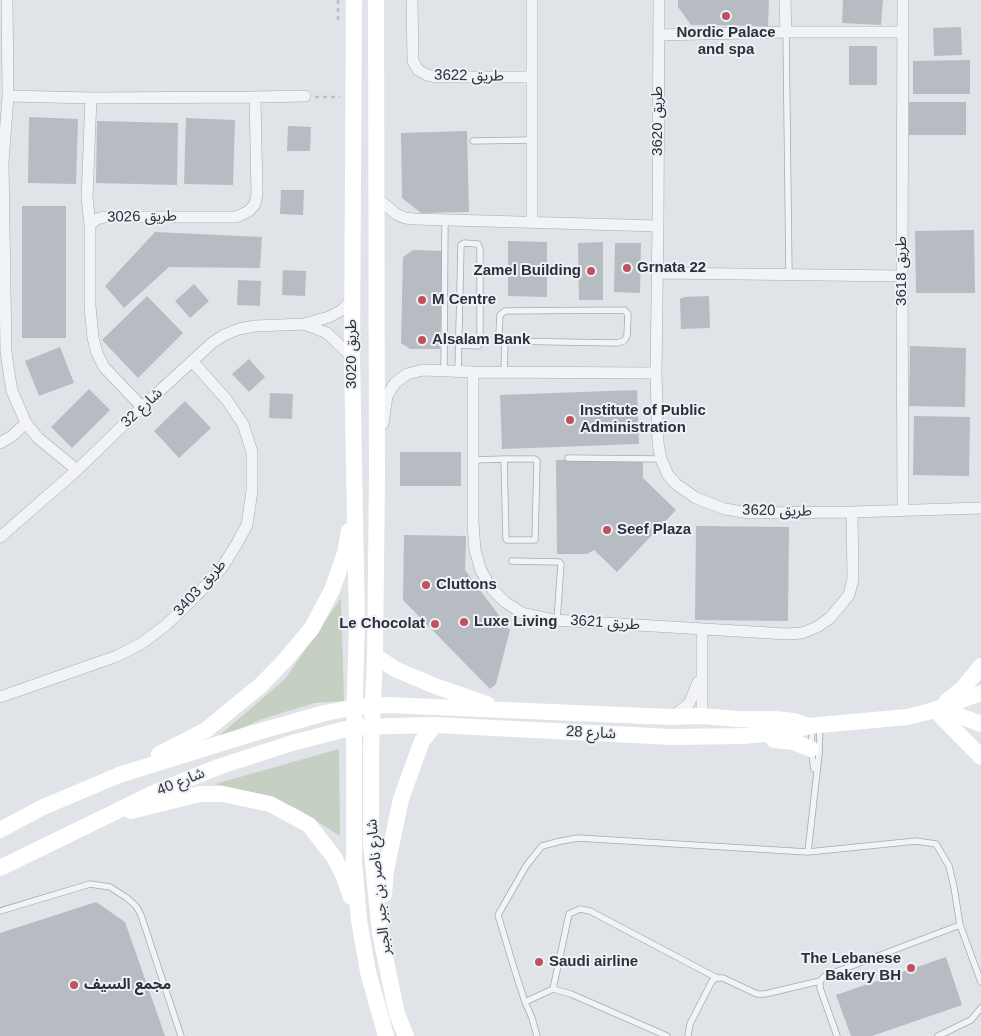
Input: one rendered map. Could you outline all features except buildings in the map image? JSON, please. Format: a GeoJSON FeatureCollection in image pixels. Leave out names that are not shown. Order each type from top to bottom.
{"type":"FeatureCollection","features":[{"type":"Feature","properties":{"kind":"street"},"geometry":{"type":"LineString","coordinates":[[7,0],[4,72],[8,96],[2,161],[3,352],[12,391],[26,423],[38,438],[77,470]]}},
{"type":"Feature","properties":{"kind":"street","name":"طريق 3020"},"geometry":{"type":"LineString","coordinates":[[354,0],[352,357],[357,624],[356,708]]}},
{"type":"Feature","properties":{"kind":"street","name":"طريق 3020"},"geometry":{"type":"LineString","coordinates":[[373,706],[377,477],[376,0]]}},
{"type":"Feature","properties":{"kind":"street","name":"طريق 3622"},"geometry":{"type":"LineString","coordinates":[[412,0],[413,61],[418,70],[427,75],[437,77],[532,77]]}},
{"type":"Feature","properties":{"kind":"street"},"geometry":{"type":"LineString","coordinates":[[532,0],[532,222]]}},
{"type":"Feature","properties":{"kind":"street","name":"طريق 3620"},"geometry":{"type":"LineString","coordinates":[[659,0],[656,373],[658,443],[661,459],[668,475],[676,484],[696,498],[725,509],[749,513],[981,508]]}},
{"type":"Feature","properties":{"kind":"street"},"geometry":{"type":"LineString","coordinates":[[785,0],[786,32]]}},
{"type":"Feature","properties":{"kind":"street","name":"طريق 3618"},"geometry":{"type":"LineString","coordinates":[[903,0],[903,509]]}},
{"type":"Feature","properties":{"kind":"street"},"geometry":{"type":"LineString","coordinates":[[658,35],[903,32]]}},
{"type":"Feature","properties":{"kind":"street"},"geometry":{"type":"LineString","coordinates":[[8,96],[91,98],[305,96]]}},
{"type":"Feature","properties":{"kind":"street","name":"طريق 3026"},"geometry":{"type":"LineString","coordinates":[[142,407],[104,367],[97,353],[93,338],[90,306],[90,224],[104,217],[236,217],[249,211],[255,204],[257,194],[254,97]]}},
{"type":"Feature","properties":{"kind":"street"},"geometry":{"type":"LineString","coordinates":[[90,224],[87,198],[91,98]]}},
{"type":"Feature","properties":{"kind":"street"},"geometry":{"type":"LineString","coordinates":[[377,198],[396,214],[405,218],[415,219],[658,226]]}},
{"type":"Feature","properties":{"kind":"street"},"geometry":{"type":"LineString","coordinates":[[658,273],[902,276]]}},
{"type":"Feature","properties":{"kind":"street"},"geometry":{"type":"LineString","coordinates":[[304,324],[336,314],[352,299]]}},
{"type":"Feature","properties":{"kind":"street"},"geometry":{"type":"LineString","coordinates":[[304,324],[327,333],[352,357]]}},
{"type":"Feature","properties":{"kind":"street","name":"شارع 32"},"geometry":{"type":"LineString","coordinates":[[0,537],[77,470],[142,407],[218,339],[238,329],[255,326],[304,324]]}},
{"type":"Feature","properties":{"kind":"street","name":"طريق 3403"},"geometry":{"type":"LineString","coordinates":[[0,697],[118,656],[142,643],[165,626],[195,597],[221,569],[236,545],[247,525],[252,491],[252,452],[244,424],[226,399],[192,361]]}},
{"type":"Feature","properties":{"kind":"street"},"geometry":{"type":"LineString","coordinates":[[377,477],[387,396],[395,383],[408,374],[423,370],[656,373]]}},
{"type":"Feature","properties":{"kind":"street","name":"طريق 3621"},"geometry":{"type":"LineString","coordinates":[[473,372],[472,524],[475,550],[481,571],[492,589],[505,602],[522,613],[538,618],[556,620],[787,634],[802,633],[817,627],[830,618],[849,595],[853,579],[852,512]]}},
{"type":"Feature","properties":{"kind":"street"},"geometry":{"type":"LineString","coordinates":[[0,444],[26,423]]}},
{"type":"Feature","properties":{"kind":"street"},"geometry":{"type":"LineString","coordinates":[[118,775],[206,730],[261,685],[286,659],[312,628],[332,590],[345,553],[355,504]]}},
{"type":"Feature","properties":{"kind":"street"},"geometry":{"type":"LineString","coordinates":[[672,737],[688,728],[702,716],[700,676],[702,629]]}},
{"type":"Feature","properties":{"kind":"street"},"geometry":{"type":"LineString","coordinates":[[375,656],[403,672],[503,709]]}},
{"type":"Feature","properties":{"kind":"street"},"geometry":{"type":"LineString","coordinates":[[938,710],[963,688],[981,666]]}},
{"type":"Feature","properties":{"kind":"street"},"geometry":{"type":"LineString","coordinates":[[670,717],[689,704],[700,676]]}},
{"type":"Feature","properties":{"kind":"street","name":"شارع 28"},"geometry":{"type":"LineString","coordinates":[[938,710],[981,693]]}},
{"type":"Feature","properties":{"kind":"street","name":"شارع 28"},"geometry":{"type":"LineString","coordinates":[[372,726],[434,725],[672,737],[742,736],[789,732],[814,726],[907,717],[938,710],[981,704]]}},
{"type":"Feature","properties":{"kind":"street","name":"شارع 40"},"geometry":{"type":"LineString","coordinates":[[0,830],[41,808],[118,775],[325,712],[373,706]]}},
{"type":"Feature","properties":{"kind":"street","name":"شارع ناصر بن جبر الجبر"},"geometry":{"type":"LineString","coordinates":[[373,706],[371,844],[380,933],[397,1014],[406,1036]]}},
{"type":"Feature","properties":{"kind":"street","name":"شارع 28"},"geometry":{"type":"LineString","coordinates":[[373,706],[503,709],[670,717],[702,716],[738,720],[785,720],[814,726]]}},
{"type":"Feature","properties":{"kind":"street","name":"شارع ناصر بن جبر الجبر"},"geometry":{"type":"LineString","coordinates":[[356,708],[354,727],[354,860],[359,920],[368,972],[386,1036]]}},
{"type":"Feature","properties":{"kind":"street"},"geometry":{"type":"LineString","coordinates":[[938,710],[981,724]]}},
{"type":"Feature","properties":{"kind":"street"},"geometry":{"type":"LineString","coordinates":[[938,710],[981,757]]}},
{"type":"Feature","properties":{"kind":"street"},"geometry":{"type":"LineString","coordinates":[[380,933],[386,870],[401,799],[422,741],[434,725]]}},
{"type":"Feature","properties":{"kind":"street","name":"شارع 40"},"geometry":{"type":"LineString","coordinates":[[0,868],[97,819],[156,792],[218,767],[292,743],[354,727],[372,726]]}},
{"type":"Feature","properties":{"kind":"street"},"geometry":{"type":"LineString","coordinates":[[742,736],[794,742],[811,749]]}},
{"type":"Feature","properties":{"kind":"street"},"geometry":{"type":"LineString","coordinates":[[97,819],[200,794],[223,794],[270,804],[309,825],[334,857],[343,875],[359,920]]}},
{"type":"Feature","properties":{"kind":"street"},"geometry":{"type":"LineString","coordinates":[[0,820],[41,808]]}},
{"type":"Feature","properties":{"kind":"lane"},"geometry":{"type":"LineString","coordinates":[[786,32],[789,274]]}},
{"type":"Feature","properties":{"kind":"lane"},"geometry":{"type":"LineString","coordinates":[[474,141],[532,140]]}},
{"type":"Feature","properties":{"kind":"lane"},"geometry":{"type":"LineString","coordinates":[[444,370],[445,220]]}},
{"type":"Feature","properties":{"kind":"lane"},"geometry":{"type":"LineString","coordinates":[[458,371],[462,245],[464,243],[478,244],[480,249],[480,343],[478,346],[459,345]]}},
{"type":"Feature","properties":{"kind":"lane"},"geometry":{"type":"LineString","coordinates":[[624,310],[628,314],[627,336],[624,341],[617,343],[505,341],[500,338],[499,334],[500,315],[505,311],[624,310]]}},
{"type":"Feature","properties":{"kind":"lane"},"geometry":{"type":"LineString","coordinates":[[504,372],[505,341]]}},
{"type":"Feature","properties":{"kind":"lane"},"geometry":{"type":"LineString","coordinates":[[568,458],[661,459]]}},
{"type":"Feature","properties":{"kind":"lane"},"geometry":{"type":"LineString","coordinates":[[473,460],[504,459],[536,461],[534,540],[506,539],[504,459]]}},
{"type":"Feature","properties":{"kind":"lane"},"geometry":{"type":"LineString","coordinates":[[512,561],[560,562],[556,620]]}},
{"type":"Feature","properties":{"kind":"lane"},"geometry":{"type":"LineString","coordinates":[[814,726],[811,749],[816,776]]}},
{"type":"Feature","properties":{"kind":"lane"},"geometry":{"type":"LineString","coordinates":[[808,852],[816,776],[814,726]]}},
{"type":"Feature","properties":{"kind":"lane"},"geometry":{"type":"LineString","coordinates":[[537,1036],[498,914],[526,866],[542,846],[561,840],[578,838],[808,852],[916,841],[936,844],[949,866],[960,925],[981,982]]}},
{"type":"Feature","properties":{"kind":"lane"},"geometry":{"type":"LineString","coordinates":[[0,911],[90,884],[110,887],[127,898],[136,906],[141,916],[181,1036]]}},
{"type":"Feature","properties":{"kind":"lane"},"geometry":{"type":"LineString","coordinates":[[553,989],[569,914],[580,909],[590,911],[717,978],[723,978],[756,994],[765,994],[820,981],[835,971],[960,925]]}},
{"type":"Feature","properties":{"kind":"lane"},"geometry":{"type":"LineString","coordinates":[[688,1036],[690,1024],[712,981],[717,978]]}},
{"type":"Feature","properties":{"kind":"lane"},"geometry":{"type":"LineString","coordinates":[[820,981],[820,988],[837,1036]]}},
{"type":"Feature","properties":{"kind":"lane"},"geometry":{"type":"LineString","coordinates":[[525,1002],[553,989],[571,994],[667,1036]]}},
{"type":"Feature","properties":{"kind":"lane"},"geometry":{"type":"LineString","coordinates":[[938,1036],[971,1020],[981,1008]]}},
{"type":"Feature","properties":{"kind":"path"},"geometry":{"type":"LineString","coordinates":[[305,96],[354,98]]}},
{"type":"Feature","properties":{"kind":"green space"},"geometry":{"type":"Polygon","coordinates":[[[341,598],[344,701],[315,703],[291,710],[260,720],[214,740],[285,679],[341,598]]]}},
{"type":"Feature","properties":{"kind":"green space"},"geometry":{"type":"Polygon","coordinates":[[[339,749],[340,836],[299,810],[275,798],[215,784],[339,749]]]}},
{"type":"Feature","properties":{"kind":"place","name":"Nordic Palace and spa"},"geometry":{"type":"Point","coordinates":[726,16]}},
{"type":"Feature","properties":{"kind":"place","name":"Grnata 22"},"geometry":{"type":"Point","coordinates":[627,268]}},
{"type":"Feature","properties":{"kind":"place","name":"Zamel Building"},"geometry":{"type":"Point","coordinates":[591,271]}},
{"type":"Feature","properties":{"kind":"place","name":"M Centre"},"geometry":{"type":"Point","coordinates":[422,300]}},
{"type":"Feature","properties":{"kind":"place","name":"Alsalam Bank"},"geometry":{"type":"Point","coordinates":[422,340]}},
{"type":"Feature","properties":{"kind":"place","name":"Institute of Public Administration"},"geometry":{"type":"Point","coordinates":[570,420]}},
{"type":"Feature","properties":{"kind":"place","name":"Seef Plaza"},"geometry":{"type":"Point","coordinates":[607,530]}},
{"type":"Feature","properties":{"kind":"place","name":"Cluttons"},"geometry":{"type":"Point","coordinates":[426,585]}},
{"type":"Feature","properties":{"kind":"place","name":"Luxe Living"},"geometry":{"type":"Point","coordinates":[464,622]}},
{"type":"Feature","properties":{"kind":"place","name":"Le Chocolat"},"geometry":{"type":"Point","coordinates":[435,624]}},
{"type":"Feature","properties":{"kind":"place","name":"Saudi airline"},"geometry":{"type":"Point","coordinates":[539,962]}},
{"type":"Feature","properties":{"kind":"place","name":"The Lebanese Bakery BH"},"geometry":{"type":"Point","coordinates":[911,968]}},
{"type":"Feature","properties":{"kind":"place","name":"مجمع السيف"},"geometry":{"type":"Point","coordinates":[74,985]}}]}
